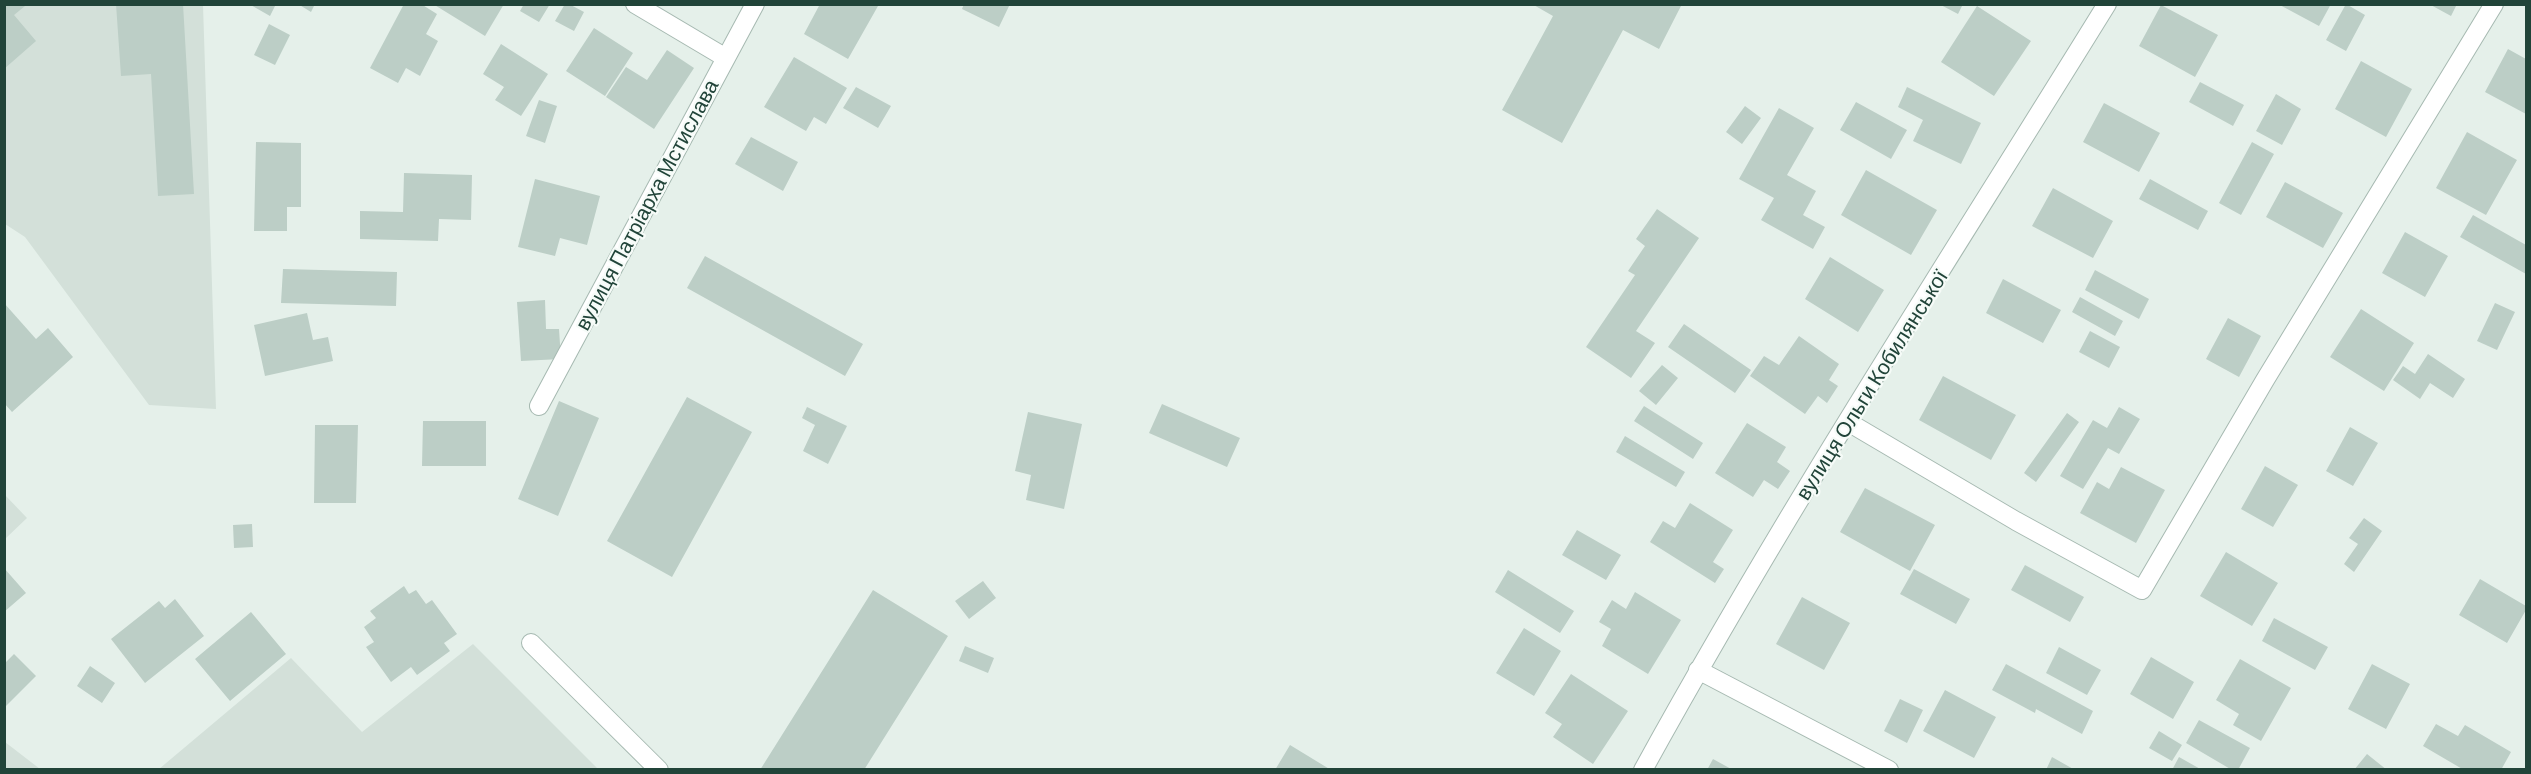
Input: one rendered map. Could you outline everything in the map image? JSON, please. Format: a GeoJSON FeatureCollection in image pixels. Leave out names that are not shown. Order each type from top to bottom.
{"type":"FeatureCollection","features":[{"type":"Feature","properties":{"kind":"street"},"geometry":{"type":"LineString","coordinates":[[635,4],[726,58]]}},
{"type":"Feature","properties":{"kind":"street","name":"вулиця Патріарха Мстислава"},"geometry":{"type":"LineString","coordinates":[[539,406],[755,4]]}},
{"type":"Feature","properties":{"kind":"street","name":"вулиця Ольги Кобилянської"},"geometry":{"type":"LineString","coordinates":[[1644,770],[1698,670],[1848,422],[2107,4]]}},
{"type":"Feature","properties":{"kind":"street"},"geometry":{"type":"LineString","coordinates":[[1848,422],[2016,521],[2142,590],[2265,380],[2494,4]]}},
{"type":"Feature","properties":{"kind":"street"},"geometry":{"type":"LineString","coordinates":[[531,643],[659,770]]}},
{"type":"Feature","properties":{"kind":"street"},"geometry":{"type":"LineString","coordinates":[[1698,670],[1888,770]]}},
{"type":"Feature","properties":{"kind":"shaded area"},"geometry":{"type":"Polygon","coordinates":[[[4,5],[203,5],[216,409],[149,405],[25,237],[5,224],[4,5]]]}},
{"type":"Feature","properties":{"kind":"shaded area"},"geometry":{"type":"Polygon","coordinates":[[[5,495],[27,518],[5,539],[5,495]]]}},
{"type":"Feature","properties":{"kind":"shaded area"},"geometry":{"type":"Polygon","coordinates":[[[473,644],[598,769],[159,769],[291,658],[362,732],[473,644]]]}},
{"type":"Feature","properties":{"kind":"shaded area"},"geometry":{"type":"Polygon","coordinates":[[[5,742],[40,769],[5,769],[5,742]]]}},
{"type":"Feature","properties":{"kind":"building"},"geometry":{"type":"Polygon","coordinates":[[[4,4],[25,6],[14,15],[36,41],[4,69],[4,4]]]}},
{"type":"Feature","properties":{"kind":"building"},"geometry":{"type":"Polygon","coordinates":[[[116,4],[183,4],[194,194],[158,196],[151,74],[121,76],[116,4]]]}},
{"type":"Feature","properties":{"kind":"building"},"geometry":{"type":"Polygon","coordinates":[[[249,4],[276,4],[270,16],[249,4]]]}},
{"type":"Feature","properties":{"kind":"building"},"geometry":{"type":"Polygon","coordinates":[[[298,4],[315,4],[311,12],[298,4]]]}},
{"type":"Feature","properties":{"kind":"building"},"geometry":{"type":"Polygon","coordinates":[[[404,4],[421,4],[437,14],[426,34],[438,41],[420,76],[406,68],[398,83],[370,68],[404,4]]]}},
{"type":"Feature","properties":{"kind":"building"},"geometry":{"type":"Polygon","coordinates":[[[433,4],[504,4],[485,36],[433,4]]]}},
{"type":"Feature","properties":{"kind":"building"},"geometry":{"type":"Polygon","coordinates":[[[524,4],[550,4],[539,22],[520,11],[524,4]]]}},
{"type":"Feature","properties":{"kind":"building"},"geometry":{"type":"Polygon","coordinates":[[[565,4],[584,12],[574,31],[555,21],[565,4]]]}},
{"type":"Feature","properties":{"kind":"building"},"geometry":{"type":"Polygon","coordinates":[[[820,4],[878,6],[848,59],[804,34],[820,4]]]}},
{"type":"Feature","properties":{"kind":"building"},"geometry":{"type":"Polygon","coordinates":[[[964,4],[1010,4],[999,27],[962,9],[964,4]]]}},
{"type":"Feature","properties":{"kind":"building"},"geometry":{"type":"Polygon","coordinates":[[[1532,4],[1682,4],[1659,49],[1623,30],[1562,143],[1502,110],[1553,16],[1532,4]]]}},
{"type":"Feature","properties":{"kind":"building"},"geometry":{"type":"Polygon","coordinates":[[[1939,4],[1963,4],[1958,14],[1939,4]]]}},
{"type":"Feature","properties":{"kind":"building"},"geometry":{"type":"Polygon","coordinates":[[[2278,4],[2331,4],[2319,26],[2278,4]]]}},
{"type":"Feature","properties":{"kind":"building"},"geometry":{"type":"Polygon","coordinates":[[[2346,4],[2365,15],[2346,51],[2326,40],[2346,4]]]}},
{"type":"Feature","properties":{"kind":"building"},"geometry":{"type":"Polygon","coordinates":[[[2429,4],[2457,4],[2451,16],[2429,4]]]}},
{"type":"Feature","properties":{"kind":"building"},"geometry":{"type":"Polygon","coordinates":[[[2161,5],[2218,35],[2195,77],[2139,46],[2161,5]]]}},
{"type":"Feature","properties":{"kind":"building"},"geometry":{"type":"Polygon","coordinates":[[[1977,6],[2031,41],[1994,96],[1941,62],[1977,6]]]}},
{"type":"Feature","properties":{"kind":"building"},"geometry":{"type":"Polygon","coordinates":[[[269,24],[290,35],[275,65],[254,55],[269,24]]]}},
{"type":"Feature","properties":{"kind":"building"},"geometry":{"type":"Polygon","coordinates":[[[594,28],[633,53],[605,96],[566,71],[594,28]]]}},
{"type":"Feature","properties":{"kind":"building"},"geometry":{"type":"Polygon","coordinates":[[[501,44],[548,74],[521,116],[495,100],[504,87],[483,74],[501,44]]]}},
{"type":"Feature","properties":{"kind":"building"},"geometry":{"type":"Polygon","coordinates":[[[2508,49],[2526,59],[2526,114],[2485,92],[2508,49]]]}},
{"type":"Feature","properties":{"kind":"building"},"geometry":{"type":"Polygon","coordinates":[[[667,50],[694,68],[654,129],[606,97],[626,67],[647,80],[667,50]]]}},
{"type":"Feature","properties":{"kind":"building"},"geometry":{"type":"Polygon","coordinates":[[[794,57],[847,88],[826,124],[814,117],[806,131],[764,107],[794,57]]]}},
{"type":"Feature","properties":{"kind":"building"},"geometry":{"type":"Polygon","coordinates":[[[2361,61],[2412,89],[2386,137],[2335,109],[2361,61]]]}},
{"type":"Feature","properties":{"kind":"building"},"geometry":{"type":"Polygon","coordinates":[[[2200,82],[2244,105],[2233,126],[2189,102],[2200,82]]]}},
{"type":"Feature","properties":{"kind":"building"},"geometry":{"type":"Polygon","coordinates":[[[856,87],[891,106],[878,128],[843,108],[856,87]]]}},
{"type":"Feature","properties":{"kind":"building"},"geometry":{"type":"Polygon","coordinates":[[[1907,87],[1981,123],[1961,164],[1913,141],[1923,120],[1898,107],[1907,87]]]}},
{"type":"Feature","properties":{"kind":"building"},"geometry":{"type":"Polygon","coordinates":[[[2276,94],[2301,109],[2282,145],[2256,131],[2276,94]]]}},
{"type":"Feature","properties":{"kind":"building"},"geometry":{"type":"Polygon","coordinates":[[[539,100],[557,106],[545,143],[526,136],[539,100]]]}},
{"type":"Feature","properties":{"kind":"building"},"geometry":{"type":"Polygon","coordinates":[[[1856,102],[1907,130],[1891,159],[1840,130],[1856,102]]]}},
{"type":"Feature","properties":{"kind":"building"},"geometry":{"type":"Polygon","coordinates":[[[2104,103],[2160,133],[2139,172],[2083,142],[2104,103]]]}},
{"type":"Feature","properties":{"kind":"building"},"geometry":{"type":"Polygon","coordinates":[[[1745,106],[1761,118],[1742,144],[1726,132],[1745,106]]]}},
{"type":"Feature","properties":{"kind":"building"},"geometry":{"type":"Polygon","coordinates":[[[1779,108],[1814,128],[1787,175],[1816,191],[1803,215],[1825,227],[1813,249],[1761,220],[1774,198],[1739,179],[1779,108]]]}},
{"type":"Feature","properties":{"kind":"building"},"geometry":{"type":"Polygon","coordinates":[[[2467,132],[2517,160],[2486,215],[2436,188],[2467,132]]]}},
{"type":"Feature","properties":{"kind":"building"},"geometry":{"type":"Polygon","coordinates":[[[751,137],[798,162],[783,191],[735,164],[751,137]]]}},
{"type":"Feature","properties":{"kind":"building"},"geometry":{"type":"Polygon","coordinates":[[[256,142],[301,143],[301,207],[287,207],[287,231],[254,231],[256,142]]]}},
{"type":"Feature","properties":{"kind":"building"},"geometry":{"type":"Polygon","coordinates":[[[2252,142],[2274,154],[2241,215],[2219,203],[2252,142]]]}},
{"type":"Feature","properties":{"kind":"building"},"geometry":{"type":"Polygon","coordinates":[[[1866,170],[1937,210],[1911,255],[1841,215],[1866,170]]]}},
{"type":"Feature","properties":{"kind":"building"},"geometry":{"type":"Polygon","coordinates":[[[404,173],[472,175],[471,220],[439,219],[438,241],[360,239],[360,211],[403,212],[404,173]]]}},
{"type":"Feature","properties":{"kind":"building"},"geometry":{"type":"Polygon","coordinates":[[[535,179],[600,196],[587,245],[560,238],[555,256],[518,247],[535,179]]]}},
{"type":"Feature","properties":{"kind":"building"},"geometry":{"type":"Polygon","coordinates":[[[2150,179],[2208,211],[2198,230],[2139,199],[2150,179]]]}},
{"type":"Feature","properties":{"kind":"building"},"geometry":{"type":"Polygon","coordinates":[[[2285,182],[2343,213],[2323,248],[2266,217],[2285,182]]]}},
{"type":"Feature","properties":{"kind":"building"},"geometry":{"type":"Polygon","coordinates":[[[2053,188],[2113,221],[2093,258],[2032,226],[2053,188]]]}},
{"type":"Feature","properties":{"kind":"building"},"geometry":{"type":"Polygon","coordinates":[[[1657,209],[1699,238],[1636,331],[1655,343],[1631,378],[1586,347],[1635,275],[1628,271],[1645,246],[1636,239],[1657,209]]]}},
{"type":"Feature","properties":{"kind":"building"},"geometry":{"type":"Polygon","coordinates":[[[2473,215],[2526,245],[2526,274],[2460,237],[2473,215]]]}},
{"type":"Feature","properties":{"kind":"building"},"geometry":{"type":"Polygon","coordinates":[[[2405,232],[2448,256],[2425,297],[2382,273],[2405,232]]]}},
{"type":"Feature","properties":{"kind":"building"},"geometry":{"type":"Polygon","coordinates":[[[705,256],[863,344],[845,376],[687,288],[705,256]]]}},
{"type":"Feature","properties":{"kind":"building"},"geometry":{"type":"Polygon","coordinates":[[[1830,257],[1884,290],[1858,332],[1805,299],[1830,257]]]}},
{"type":"Feature","properties":{"kind":"building"},"geometry":{"type":"Polygon","coordinates":[[[283,269],[397,272],[396,306],[281,303],[283,269]]]}},
{"type":"Feature","properties":{"kind":"building"},"geometry":{"type":"Polygon","coordinates":[[[2095,270],[2149,299],[2139,319],[2085,290],[2095,270]]]}},
{"type":"Feature","properties":{"kind":"building"},"geometry":{"type":"Polygon","coordinates":[[[2003,279],[2061,310],[2043,343],[1986,313],[2003,279]]]}},
{"type":"Feature","properties":{"kind":"building"},"geometry":{"type":"Polygon","coordinates":[[[2080,297],[2123,321],[2115,336],[2072,312],[2080,297]]]}},
{"type":"Feature","properties":{"kind":"building"},"geometry":{"type":"Polygon","coordinates":[[[545,300],[546,329],[559,329],[561,359],[521,361],[517,302],[545,300]]]}},
{"type":"Feature","properties":{"kind":"building"},"geometry":{"type":"Polygon","coordinates":[[[4,303],[36,339],[48,328],[73,357],[12,412],[4,403],[4,303]]]}},
{"type":"Feature","properties":{"kind":"building"},"geometry":{"type":"Polygon","coordinates":[[[2495,303],[2515,312],[2497,350],[2477,341],[2495,303]]]}},
{"type":"Feature","properties":{"kind":"building"},"geometry":{"type":"Polygon","coordinates":[[[2361,309],[2414,343],[2384,391],[2330,357],[2361,309]]]}},
{"type":"Feature","properties":{"kind":"building"},"geometry":{"type":"Polygon","coordinates":[[[307,313],[313,340],[328,337],[333,361],[265,376],[254,325],[307,313]]]}},
{"type":"Feature","properties":{"kind":"building"},"geometry":{"type":"Polygon","coordinates":[[[2228,318],[2261,336],[2239,377],[2206,359],[2228,318]]]}},
{"type":"Feature","properties":{"kind":"building"},"geometry":{"type":"Polygon","coordinates":[[[1684,324],[1751,370],[1735,393],[1668,347],[1684,324]]]}},
{"type":"Feature","properties":{"kind":"building"},"geometry":{"type":"Polygon","coordinates":[[[2090,331],[2120,347],[2109,368],[2079,352],[2090,331]]]}},
{"type":"Feature","properties":{"kind":"building"},"geometry":{"type":"Polygon","coordinates":[[[1799,336],[1839,364],[1829,380],[1838,386],[1827,403],[1818,396],[1805,414],[1750,376],[1764,356],[1779,365],[1799,336]]]}},
{"type":"Feature","properties":{"kind":"building"},"geometry":{"type":"Polygon","coordinates":[[[2428,354],[2465,379],[2453,398],[2430,383],[2420,399],[2393,380],[2403,366],[2415,374],[2428,354]]]}},
{"type":"Feature","properties":{"kind":"building"},"geometry":{"type":"Polygon","coordinates":[[[1662,365],[1678,378],[1656,405],[1639,391],[1662,365]]]}},
{"type":"Feature","properties":{"kind":"building"},"geometry":{"type":"Polygon","coordinates":[[[1943,376],[2016,415],[1991,460],[1919,420],[1943,376]]]}},
{"type":"Feature","properties":{"kind":"building"},"geometry":{"type":"Polygon","coordinates":[[[687,397],[752,432],[672,577],[607,541],[687,397]]]}},
{"type":"Feature","properties":{"kind":"building"},"geometry":{"type":"Polygon","coordinates":[[[559,401],[599,418],[558,516],[518,499],[559,401]]]}},
{"type":"Feature","properties":{"kind":"building"},"geometry":{"type":"Polygon","coordinates":[[[1162,404],[1240,438],[1227,467],[1149,433],[1162,404]]]}},
{"type":"Feature","properties":{"kind":"building"},"geometry":{"type":"Polygon","coordinates":[[[1644,406],[1703,443],[1693,459],[1634,421],[1644,406]]]}},
{"type":"Feature","properties":{"kind":"building"},"geometry":{"type":"Polygon","coordinates":[[[807,407],[847,426],[828,464],[803,451],[815,425],[802,418],[807,407]]]}},
{"type":"Feature","properties":{"kind":"building"},"geometry":{"type":"Polygon","coordinates":[[[2119,407],[2140,419],[2119,454],[2108,448],[2083,489],[2060,476],[2093,420],[2107,428],[2119,407]]]}},
{"type":"Feature","properties":{"kind":"building"},"geometry":{"type":"Polygon","coordinates":[[[1028,412],[1082,424],[1064,509],[1026,500],[1031,475],[1015,471],[1028,412]]]}},
{"type":"Feature","properties":{"kind":"building"},"geometry":{"type":"Polygon","coordinates":[[[2067,413],[2079,422],[2036,482],[2024,473],[2067,413]]]}},
{"type":"Feature","properties":{"kind":"building"},"geometry":{"type":"Polygon","coordinates":[[[423,421],[486,421],[486,466],[422,466],[423,421]]]}},
{"type":"Feature","properties":{"kind":"building"},"geometry":{"type":"Polygon","coordinates":[[[1747,423],[1786,447],[1777,462],[1790,471],[1778,489],[1764,480],[1753,497],[1715,473],[1747,423]]]}},
{"type":"Feature","properties":{"kind":"building"},"geometry":{"type":"Polygon","coordinates":[[[315,425],[358,425],[356,503],[314,503],[315,425]]]}},
{"type":"Feature","properties":{"kind":"building"},"geometry":{"type":"Polygon","coordinates":[[[2350,427],[2378,443],[2353,486],[2326,471],[2350,427]]]}},
{"type":"Feature","properties":{"kind":"building"},"geometry":{"type":"Polygon","coordinates":[[[1625,436],[1685,472],[1676,487],[1616,452],[1625,436]]]}},
{"type":"Feature","properties":{"kind":"building"},"geometry":{"type":"Polygon","coordinates":[[[2265,466],[2298,485],[2273,527],[2241,509],[2265,466]]]}},
{"type":"Feature","properties":{"kind":"building"},"geometry":{"type":"Polygon","coordinates":[[[2121,467],[2165,490],[2136,543],[2080,513],[2097,482],[2109,489],[2121,467]]]}},
{"type":"Feature","properties":{"kind":"building"},"geometry":{"type":"Polygon","coordinates":[[[1865,488],[1935,525],[1910,571],[1840,532],[1865,488]]]}},
{"type":"Feature","properties":{"kind":"building"},"geometry":{"type":"Polygon","coordinates":[[[1690,503],[1733,530],[1713,562],[1724,569],[1715,583],[1650,542],[1663,521],[1675,528],[1690,503]]]}},
{"type":"Feature","properties":{"kind":"building"},"geometry":{"type":"Polygon","coordinates":[[[2364,518],[2382,531],[2354,572],[2344,564],[2358,544],[2349,538],[2364,518]]]}},
{"type":"Feature","properties":{"kind":"building"},"geometry":{"type":"Polygon","coordinates":[[[252,524],[253,547],[234,548],[233,525],[252,524]]]}},
{"type":"Feature","properties":{"kind":"building"},"geometry":{"type":"Polygon","coordinates":[[[1577,530],[1621,555],[1606,580],[1562,555],[1577,530]]]}},
{"type":"Feature","properties":{"kind":"building"},"geometry":{"type":"Polygon","coordinates":[[[2226,552],[2278,583],[2252,626],[2200,596],[2226,552]]]}},
{"type":"Feature","properties":{"kind":"building"},"geometry":{"type":"Polygon","coordinates":[[[2025,565],[2084,597],[2070,622],[2011,590],[2025,565]]]}},
{"type":"Feature","properties":{"kind":"building"},"geometry":{"type":"Polygon","coordinates":[[[4,568],[26,593],[4,612],[4,568]]]}},
{"type":"Feature","properties":{"kind":"building"},"geometry":{"type":"Polygon","coordinates":[[[1914,569],[1970,599],[1956,624],[1900,594],[1914,569]]]}},
{"type":"Feature","properties":{"kind":"building"},"geometry":{"type":"Polygon","coordinates":[[[1508,570],[1574,611],[1560,633],[1495,592],[1508,570]]]}},
{"type":"Feature","properties":{"kind":"building"},"geometry":{"type":"Polygon","coordinates":[[[2480,579],[2526,606],[2526,610],[2507,643],[2459,615],[2480,579]]]}},
{"type":"Feature","properties":{"kind":"building"},"geometry":{"type":"Polygon","coordinates":[[[983,581],[996,598],[969,619],[955,601],[983,581]]]}},
{"type":"Feature","properties":{"kind":"building"},"geometry":{"type":"Polygon","coordinates":[[[404,586],[409,594],[416,590],[426,604],[432,600],[457,634],[444,643],[450,651],[417,675],[411,667],[391,682],[366,647],[374,642],[364,627],[376,618],[370,611],[404,586]]]}},
{"type":"Feature","properties":{"kind":"building"},"geometry":{"type":"Polygon","coordinates":[[[873,590],[948,636],[864,770],[760,770],[873,590]]]}},
{"type":"Feature","properties":{"kind":"building"},"geometry":{"type":"Polygon","coordinates":[[[1635,592],[1681,620],[1648,674],[1602,646],[1611,629],[1599,622],[1612,600],[1626,609],[1635,592]]]}},
{"type":"Feature","properties":{"kind":"building"},"geometry":{"type":"Polygon","coordinates":[[[1802,597],[1850,623],[1824,670],[1776,644],[1802,597]]]}},
{"type":"Feature","properties":{"kind":"building"},"geometry":{"type":"Polygon","coordinates":[[[175,599],[204,636],[145,683],[111,639],[159,601],[165,608],[175,599]]]}},
{"type":"Feature","properties":{"kind":"building"},"geometry":{"type":"Polygon","coordinates":[[[251,612],[286,654],[230,701],[195,659],[251,612]]]}},
{"type":"Feature","properties":{"kind":"building"},"geometry":{"type":"Polygon","coordinates":[[[2274,618],[2328,647],[2315,670],[2262,641],[2274,618]]]}},
{"type":"Feature","properties":{"kind":"building"},"geometry":{"type":"Polygon","coordinates":[[[1524,628],[1561,651],[1534,696],[1496,673],[1524,628]]]}},
{"type":"Feature","properties":{"kind":"building"},"geometry":{"type":"Polygon","coordinates":[[[965,646],[994,658],[988,673],[959,661],[965,646]]]}},
{"type":"Feature","properties":{"kind":"building"},"geometry":{"type":"Polygon","coordinates":[[[2059,647],[2101,670],[2087,695],[2046,673],[2059,647]]]}},
{"type":"Feature","properties":{"kind":"building"},"geometry":{"type":"Polygon","coordinates":[[[14,654],[36,676],[4,708],[4,664],[14,654]]]}},
{"type":"Feature","properties":{"kind":"building"},"geometry":{"type":"Polygon","coordinates":[[[2151,657],[2194,682],[2173,719],[2130,694],[2151,657]]]}},
{"type":"Feature","properties":{"kind":"building"},"geometry":{"type":"Polygon","coordinates":[[[2240,659],[2291,688],[2261,741],[2233,725],[2239,714],[2216,700],[2240,659]]]}},
{"type":"Feature","properties":{"kind":"building"},"geometry":{"type":"Polygon","coordinates":[[[2006,664],[2093,711],[2082,734],[2036,709],[2035,713],[1992,690],[2006,664]]]}},
{"type":"Feature","properties":{"kind":"building"},"geometry":{"type":"Polygon","coordinates":[[[2372,664],[2410,684],[2386,729],[2348,709],[2372,664]]]}},
{"type":"Feature","properties":{"kind":"building"},"geometry":{"type":"Polygon","coordinates":[[[90,666],[115,683],[102,703],[77,686],[90,666]]]}},
{"type":"Feature","properties":{"kind":"building"},"geometry":{"type":"Polygon","coordinates":[[[1571,674],[1628,711],[1593,764],[1553,737],[1562,724],[1545,713],[1571,674]]]}},
{"type":"Feature","properties":{"kind":"building"},"geometry":{"type":"Polygon","coordinates":[[[1945,690],[1996,717],[1974,758],[1923,731],[1945,690]]]}},
{"type":"Feature","properties":{"kind":"building"},"geometry":{"type":"Polygon","coordinates":[[[1900,699],[1923,710],[1907,743],[1884,731],[1900,699]]]}},
{"type":"Feature","properties":{"kind":"building"},"geometry":{"type":"Polygon","coordinates":[[[2199,720],[2250,748],[2238,770],[2232,770],[2186,743],[2199,720]]]}},
{"type":"Feature","properties":{"kind":"building"},"geometry":{"type":"Polygon","coordinates":[[[2436,724],[2458,736],[2465,725],[2511,752],[2501,770],[2464,770],[2423,746],[2436,724]]]}},
{"type":"Feature","properties":{"kind":"building"},"geometry":{"type":"Polygon","coordinates":[[[2159,731],[2182,745],[2172,761],[2149,748],[2159,731]]]}},
{"type":"Feature","properties":{"kind":"building"},"geometry":{"type":"Polygon","coordinates":[[[1290,745],[1331,770],[1275,770],[1290,745]]]}},
{"type":"Feature","properties":{"kind":"building"},"geometry":{"type":"Polygon","coordinates":[[[2367,754],[2387,770],[2354,770],[2367,754]]]}},
{"type":"Feature","properties":{"kind":"building"},"geometry":{"type":"Polygon","coordinates":[[[2052,757],[2075,770],[2046,770],[2052,757]]]}},
{"type":"Feature","properties":{"kind":"building"},"geometry":{"type":"Polygon","coordinates":[[[2179,757],[2202,770],[2172,770],[2179,757]]]}},
{"type":"Feature","properties":{"kind":"building"},"geometry":{"type":"Polygon","coordinates":[[[1713,759],[1733,770],[1707,770],[1713,759]]]}}]}
